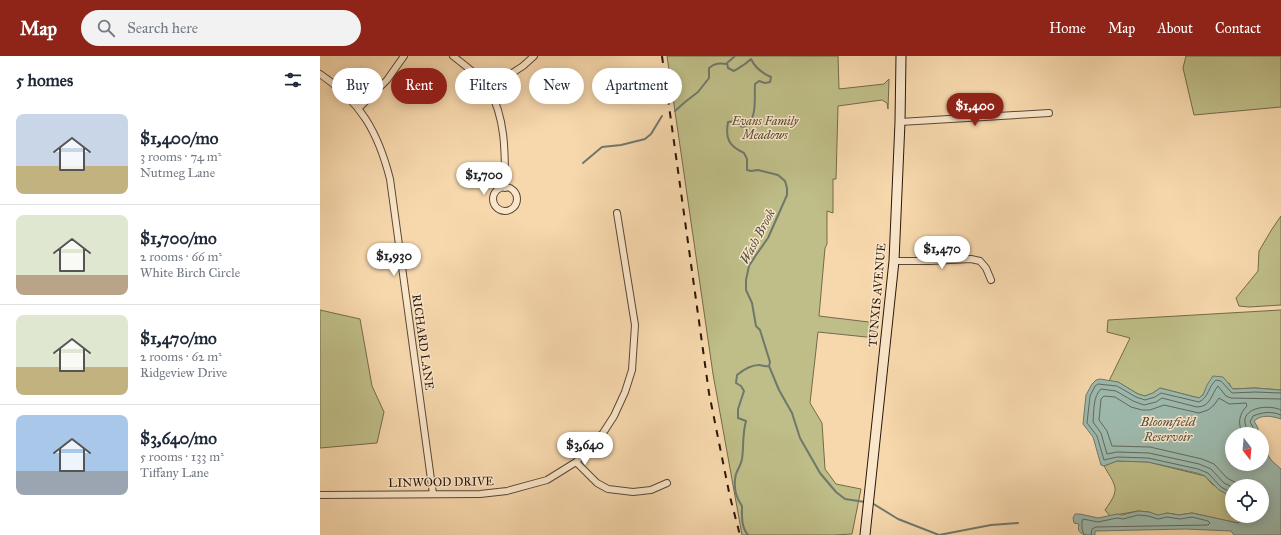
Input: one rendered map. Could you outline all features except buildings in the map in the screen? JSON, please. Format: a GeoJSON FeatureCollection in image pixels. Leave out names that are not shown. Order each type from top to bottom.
{"type":"FeatureCollection","features":[{"type":"Feature","properties":{"kind":"main road","name":"TUNXIS AVENUE"},"geometry":{"type":"LineString","coordinates":[[865,535],[894,261],[900,122],[901,56]]}},
{"type":"Feature","properties":{"kind":"street"},"geometry":{"type":"LineString","coordinates":[[360,108],[387,80],[404,56]]}},
{"type":"Feature","properties":{"kind":"street"},"geometry":{"type":"LineString","coordinates":[[453,56],[469,68]]}},
{"type":"Feature","properties":{"kind":"street"},"geometry":{"type":"LineString","coordinates":[[520,68],[534,56]]}},
{"type":"Feature","properties":{"kind":"street","name":"RICHARD LANE"},"geometry":{"type":"LineString","coordinates":[[320,74],[360,108],[384,155],[390,179],[433,494]]}},
{"type":"Feature","properties":{"kind":"street"},"geometry":{"type":"LineString","coordinates":[[494,104],[502,126],[505,145],[505,188]]}},
{"type":"Feature","properties":{"kind":"street"},"geometry":{"type":"LineString","coordinates":[[900,122],[1049,113]]}},
{"type":"Feature","properties":{"kind":"street","name":"LINWOOD DRIVE"},"geometry":{"type":"LineString","coordinates":[[320,495],[480,494],[507,491],[547,480],[576,462],[603,434],[614,416],[625,392],[632,370],[635,325],[618,213]]}},
{"type":"Feature","properties":{"kind":"street"},"geometry":{"type":"LineString","coordinates":[[894,261],[975,260],[980,261],[986,268],[991,280]]}},
{"type":"Feature","properties":{"kind":"street"},"geometry":{"type":"LineString","coordinates":[[576,462],[597,483],[608,488],[633,492],[651,490],[667,483]]}},
{"type":"Feature","properties":{"kind":"green space","name":"Evans Family Meadows"},"geometry":{"type":"Polygon","coordinates":[[[667,56],[838,56],[839,89],[884,84],[889,79],[888,109],[887,103],[882,100],[838,106],[836,179],[833,179],[833,213],[827,211],[827,244],[825,248],[819,316],[877,323],[876,338],[818,332],[810,403],[822,423],[825,469],[836,484],[861,489],[852,534],[742,535],[713,374],[674,104],[682,104],[682,68],[669,68],[667,56]]]}},
{"type":"Feature","properties":{"kind":"green space"},"geometry":{"type":"Polygon","coordinates":[[[1186,56],[1281,56],[1281,107],[1194,115],[1183,68],[1186,56]]]}},
{"type":"Feature","properties":{"kind":"green space"},"geometry":{"type":"Polygon","coordinates":[[[1281,216],[1281,305],[1249,307],[1239,306],[1236,298],[1258,271],[1259,251],[1281,216]]]}},
{"type":"Feature","properties":{"kind":"green space"},"geometry":{"type":"Polygon","coordinates":[[[320,310],[360,319],[372,386],[384,412],[377,443],[320,448],[320,310]]]}},
{"type":"Feature","properties":{"kind":"green space"},"geometry":{"type":"Polygon","coordinates":[[[1281,310],[1281,390],[1255,388],[1232,389],[1229,383],[1207,388],[1203,395],[1199,398],[1160,388],[1145,396],[1138,394],[1118,382],[1109,381],[1130,338],[1107,332],[1108,320],[1281,310]]]}},
{"type":"Feature","properties":{"kind":"green space"},"geometry":{"type":"Polygon","coordinates":[[[1117,461],[1148,462],[1205,476],[1212,484],[1225,492],[1225,520],[1192,513],[1179,515],[1167,513],[1158,516],[1149,512],[1138,511],[1110,516],[1105,510],[1115,493],[1115,488],[1112,479],[1104,466],[1117,461]]]}},
{"type":"Feature","properties":{"kind":"water","name":"Bloomfield Reservoir"},"geometry":{"type":"Polygon","coordinates":[[[1213,376],[1223,377],[1233,389],[1255,388],[1281,390],[1281,419],[1271,416],[1264,416],[1254,421],[1257,427],[1225,427],[1225,471],[1269,471],[1269,457],[1281,469],[1281,535],[1234,535],[1231,531],[1186,529],[1095,531],[1095,535],[1082,534],[1078,528],[1079,524],[1074,523],[1073,518],[1075,514],[1098,518],[1138,511],[1158,515],[1167,513],[1179,515],[1192,513],[1225,520],[1225,523],[1269,523],[1269,479],[1225,479],[1225,493],[1219,490],[1205,476],[1197,473],[1148,462],[1117,461],[1104,466],[1101,465],[1093,437],[1083,424],[1086,395],[1096,380],[1100,379],[1118,382],[1138,394],[1145,396],[1160,388],[1199,398],[1203,395],[1213,376]]]}},
{"type":"Feature","properties":{"kind":"waterway","name":"Wash Brook"},"geometry":{"type":"LineString","coordinates":[[735,56],[727,63],[728,68],[734,71],[751,59],[759,70],[771,77],[770,82],[765,83],[759,81],[755,84],[754,113],[749,123],[745,127],[740,126],[735,121],[728,122],[727,133],[729,141],[735,148],[744,153],[747,159],[747,170],[758,170],[778,175],[785,181],[787,188],[787,195],[768,238],[749,266],[746,280],[746,290],[752,303],[756,326],[760,330],[770,362],[769,366],[753,366],[737,375],[736,383],[741,386],[744,391],[738,409],[738,418],[746,421],[742,459],[736,474],[735,487],[736,495],[742,506],[743,525],[748,535]]}},
{"type":"Feature","properties":{"kind":"waterway"},"geometry":{"type":"LineString","coordinates":[[675,111],[698,92],[709,78],[709,68],[717,64],[727,64]]}},
{"type":"Feature","properties":{"kind":"waterway"},"geometry":{"type":"LineString","coordinates":[[583,163],[602,147],[621,145],[645,139],[651,134],[662,116]]}},
{"type":"Feature","properties":{"kind":"waterway"},"geometry":{"type":"LineString","coordinates":[[769,366],[779,390],[792,413],[800,438],[820,473],[836,492],[845,499],[865,502]]}},
{"type":"Feature","properties":{"kind":"waterway"},"geometry":{"type":"LineString","coordinates":[[872,503],[898,519],[939,535],[991,525],[1018,523]]}},
{"type":"Feature","properties":{"kind":"railway"},"geometry":{"type":"LineString","coordinates":[[662,56],[709,393],[730,497],[740,535]]}}]}
